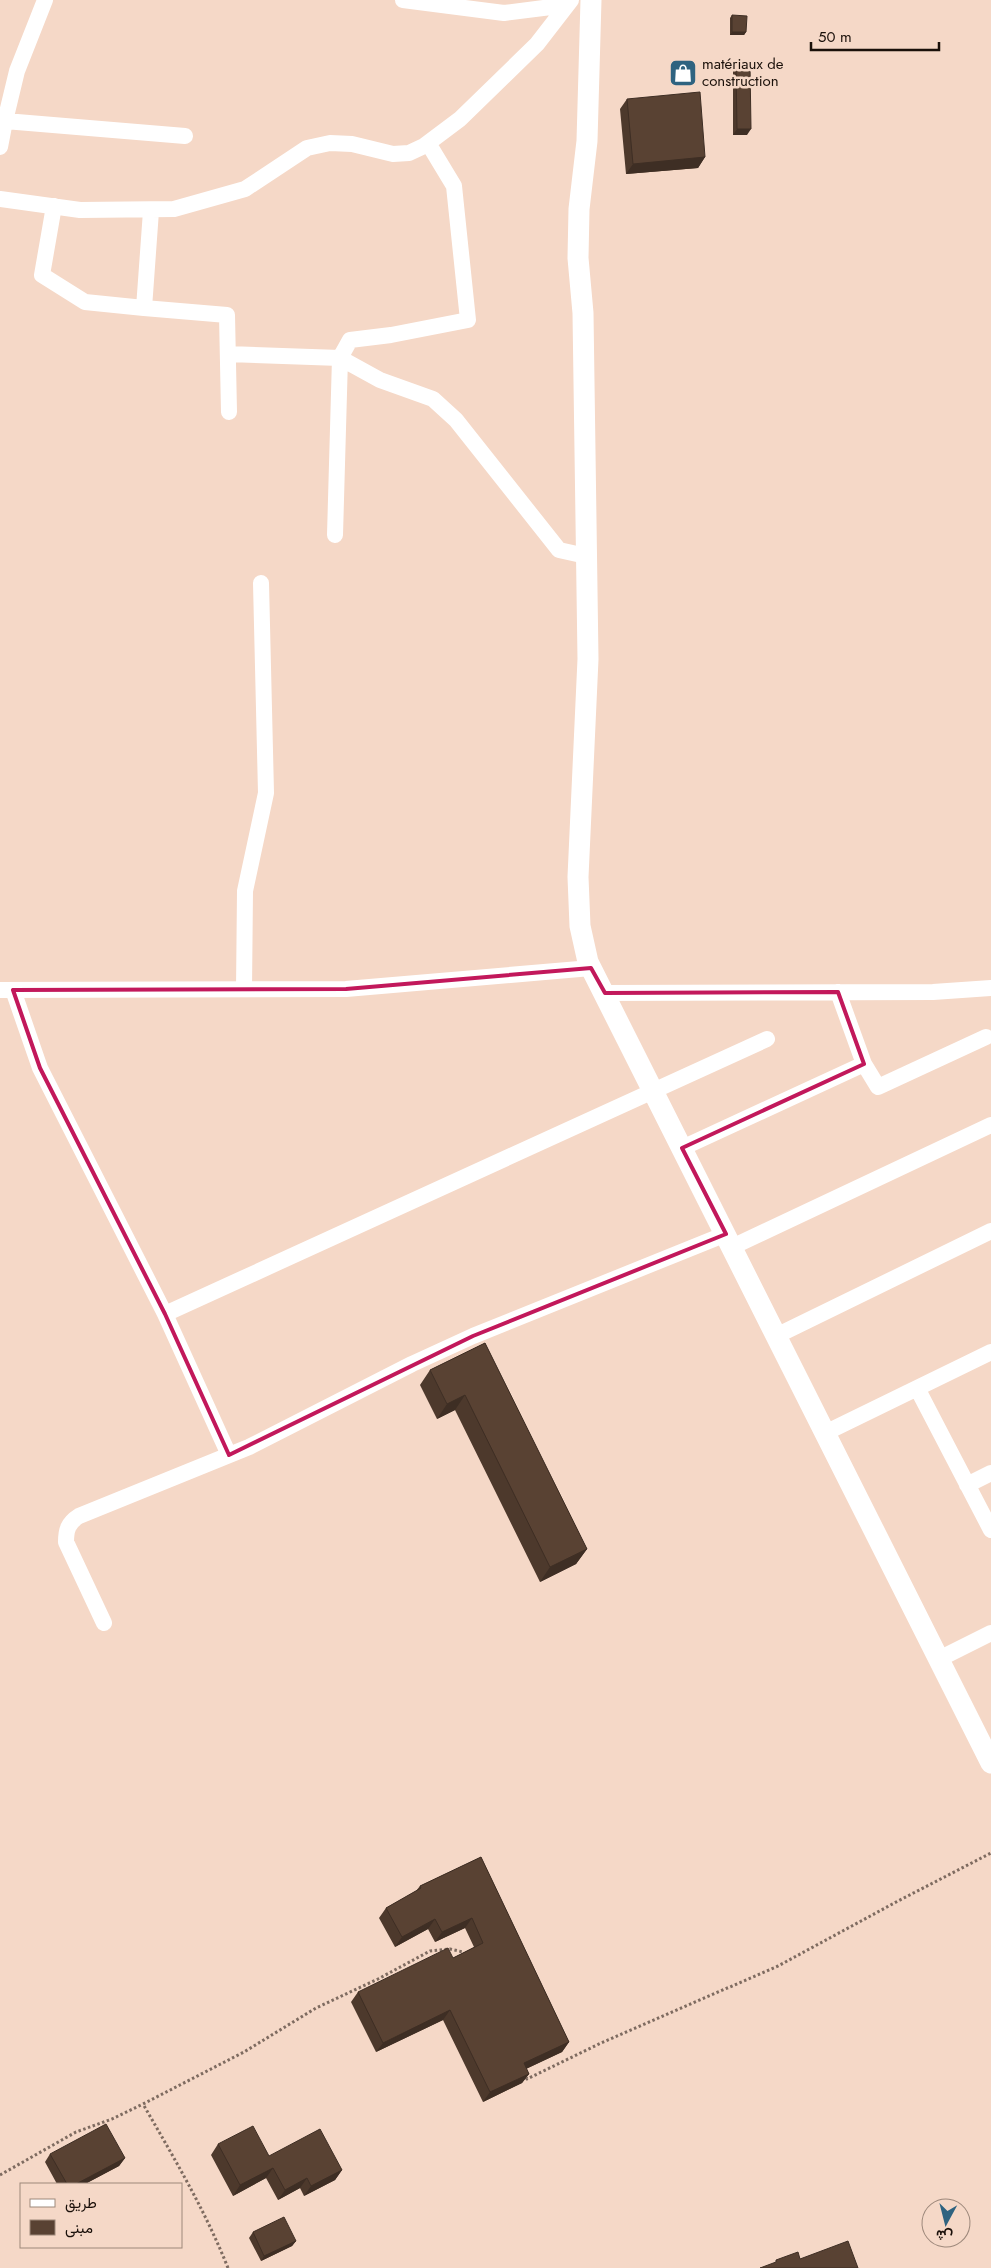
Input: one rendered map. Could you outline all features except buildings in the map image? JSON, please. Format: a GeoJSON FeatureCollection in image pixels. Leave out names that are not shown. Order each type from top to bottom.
{"type":"FeatureCollection","features":[{"type":"Feature","properties":{"kind":"street"},"geometry":{"type":"LineString","coordinates":[[0,147],[17,71],[45,0]]}},
{"type":"Feature","properties":{"kind":"street"},"geometry":{"type":"LineString","coordinates":[[403,0],[504,13],[569,2]]}},
{"type":"Feature","properties":{"kind":"street"},"geometry":{"type":"LineString","coordinates":[[591,0],[587,141],[579,209],[578,258],[583,313],[588,659],[578,877],[580,926],[588,962],[991,1763]]}},
{"type":"Feature","properties":{"kind":"street"},"geometry":{"type":"LineString","coordinates":[[0,199],[80,210],[151,211],[174,209],[245,189],[301,152],[314,146],[330,143],[352,144],[393,154],[409,153],[428,144],[460,119],[530,51],[569,2]]}},
{"type":"Feature","properties":{"kind":"street"},"geometry":{"type":"LineString","coordinates":[[5,121],[185,136]]}},
{"type":"Feature","properties":{"kind":"street"},"geometry":{"type":"LineString","coordinates":[[335,535],[340,358],[350,340],[392,335],[468,320],[454,186],[428,144]]}},
{"type":"Feature","properties":{"kind":"street"},"geometry":{"type":"LineString","coordinates":[[54,206],[42,275],[86,302],[227,315],[229,412]]}},
{"type":"Feature","properties":{"kind":"street"},"geometry":{"type":"LineString","coordinates":[[144,308],[151,211]]}},
{"type":"Feature","properties":{"kind":"street"},"geometry":{"type":"LineString","coordinates":[[228,354],[340,358],[380,380],[433,399],[456,420],[559,550],[586,556]]}},
{"type":"Feature","properties":{"kind":"street"},"geometry":{"type":"LineString","coordinates":[[244,989],[245,891],[266,793],[261,583]]}},
{"type":"Feature","properties":{"kind":"street"},"geometry":{"type":"LineString","coordinates":[[229,1455],[165,1314],[40,1068],[6,990],[346,989],[591,968]]}},
{"type":"Feature","properties":{"kind":"street"},"geometry":{"type":"LineString","coordinates":[[605,993],[933,992],[991,988]]}},
{"type":"Feature","properties":{"kind":"street"},"geometry":{"type":"LineString","coordinates":[[838,992],[864,1064],[878,1087],[986,1037]]}},
{"type":"Feature","properties":{"kind":"street"},"geometry":{"type":"LineString","coordinates":[[165,1314],[768,1039]]}},
{"type":"Feature","properties":{"kind":"street"},"geometry":{"type":"LineString","coordinates":[[682,1148],[864,1064]]}},
{"type":"Feature","properties":{"kind":"street"},"geometry":{"type":"LineString","coordinates":[[104,1623],[66,1542],[66,1532],[70,1522],[79,1516],[268,1438],[412,1364],[473,1336],[729,1241],[991,1125]]}},
{"type":"Feature","properties":{"kind":"street"},"geometry":{"type":"LineString","coordinates":[[776,1336],[991,1231]]}},
{"type":"Feature","properties":{"kind":"street"},"geometry":{"type":"LineString","coordinates":[[825,1433],[991,1352]]}},
{"type":"Feature","properties":{"kind":"street"},"geometry":{"type":"LineString","coordinates":[[917,1388],[991,1530]]}},
{"type":"Feature","properties":{"kind":"street"},"geometry":{"type":"LineString","coordinates":[[967,1485],[991,1473]]}},
{"type":"Feature","properties":{"kind":"street"},"geometry":{"type":"LineString","coordinates":[[938,1659],[991,1632]]}},
{"type":"Feature","properties":{"kind":"path"},"geometry":{"type":"LineString","coordinates":[[523,2070],[527,2079],[601,2043],[778,1966],[898,1901],[991,1854]]}},
{"type":"Feature","properties":{"kind":"path"},"geometry":{"type":"LineString","coordinates":[[0,2175],[76,2132],[112,2119],[228,2060],[316,2008],[378,1979],[430,1951],[450,1949],[463,1952],[469,1959]]}},
{"type":"Feature","properties":{"kind":"path"},"geometry":{"type":"LineString","coordinates":[[143,2104],[189,2183],[206,2216],[228,2268]]}},
{"type":"Feature","properties":{"kind":"highlighted area"},"geometry":{"type":"Polygon","coordinates":[[[591,968],[605,993],[838,992],[864,1064],[682,1148],[726,1234],[473,1336],[229,1455],[165,1314],[40,1068],[13,990],[346,989],[591,968]]]}},
{"type":"Feature","properties":{"kind":"place","name":"matériaux de construction"},"geometry":{"type":"Point","coordinates":[683,73]}}]}
